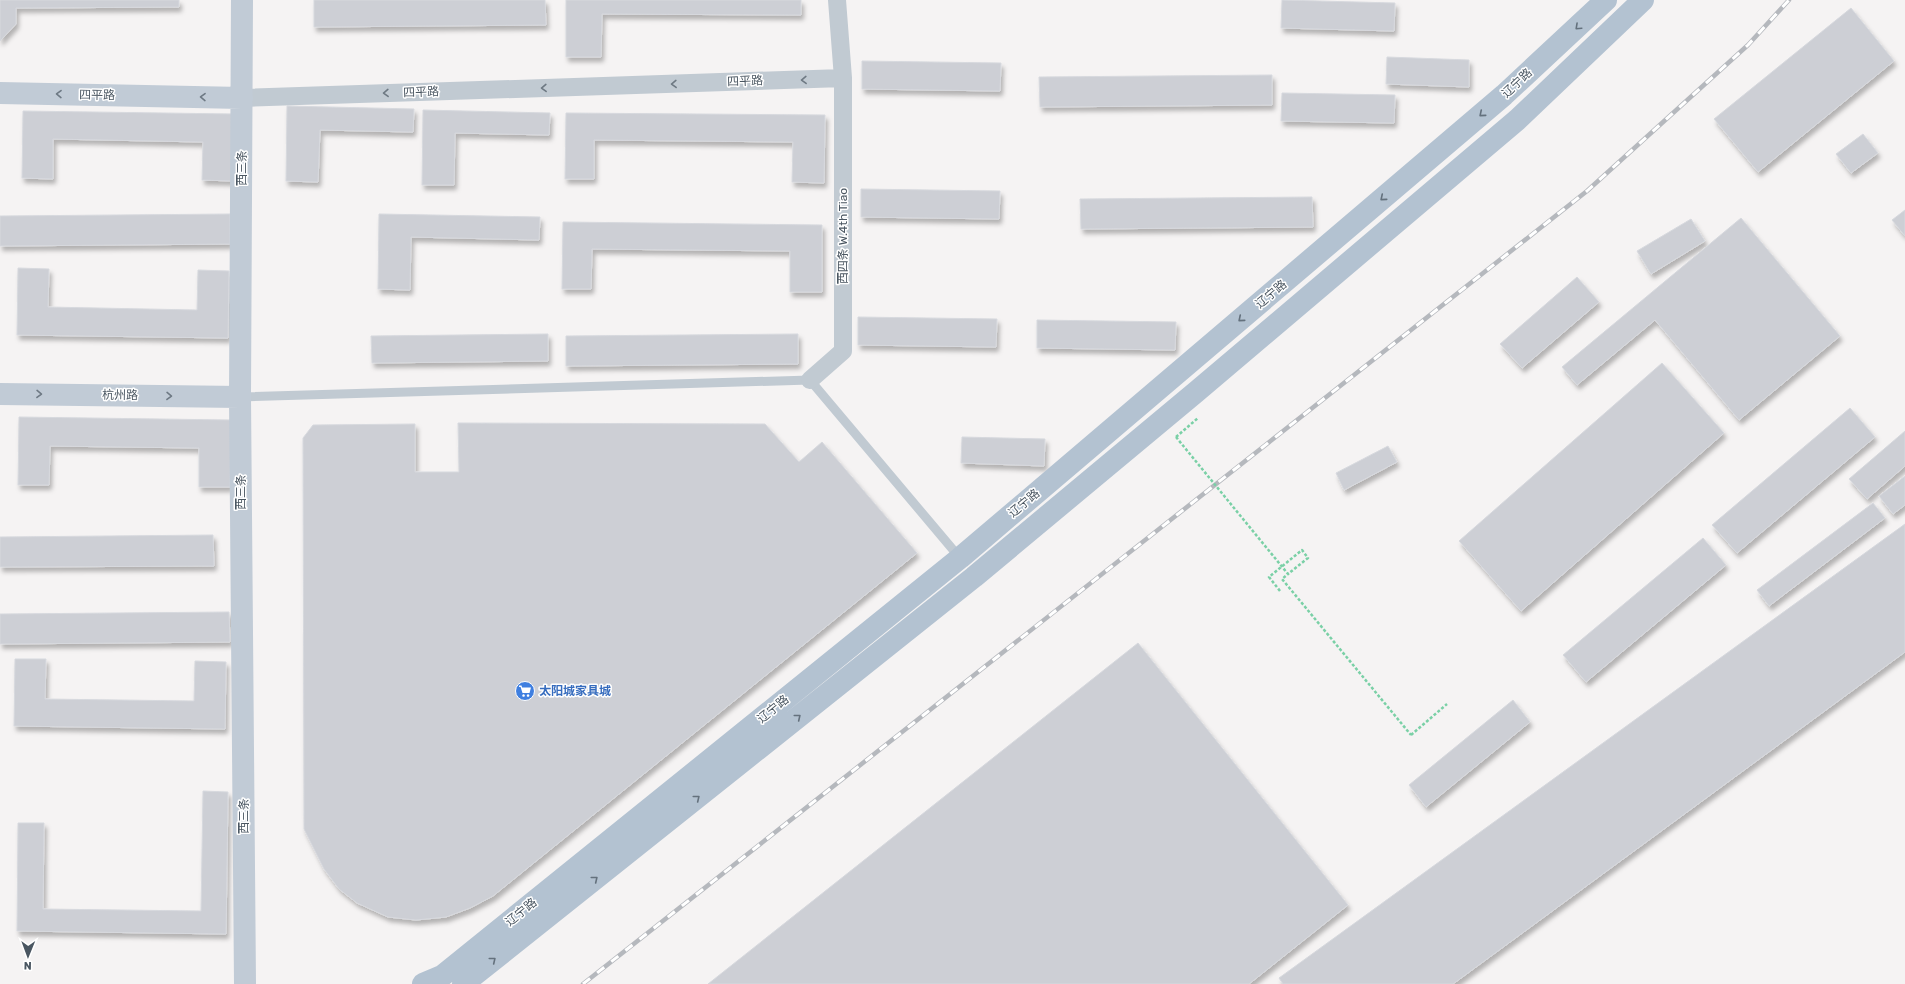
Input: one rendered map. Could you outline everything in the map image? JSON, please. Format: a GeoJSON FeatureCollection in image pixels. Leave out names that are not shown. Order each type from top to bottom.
{"type":"FeatureCollection","features":[{"type":"Feature","properties":{"kind":"main road","name":"辽宁路"},"geometry":{"type":"LineString","coordinates":[[423,984],[442,976],[960,558],[1504,95],[1606,0]]}},
{"type":"Feature","properties":{"kind":"main road","name":"辽宁路"},"geometry":{"type":"LineString","coordinates":[[463,984],[974,576],[1196,392],[1517,120],[1643,0]]}},
{"type":"Feature","properties":{"kind":"street","name":"西三条"},"geometry":{"type":"LineString","coordinates":[[242,0],[240,397],[246,984]]}},
{"type":"Feature","properties":{"kind":"street","name":"西四条 W.4th Tiao"},"geometry":{"type":"LineString","coordinates":[[810,380],[843,351],[843,78],[837,0]]}},
{"type":"Feature","properties":{"kind":"street","name":"四平路"},"geometry":{"type":"LineString","coordinates":[[0,93],[242,98],[843,78]]}},
{"type":"Feature","properties":{"kind":"street","name":"杭州路"},"geometry":{"type":"LineString","coordinates":[[0,394],[240,397]]}},
{"type":"Feature","properties":{"kind":"lane"},"geometry":{"type":"LineString","coordinates":[[240,397],[810,380],[960,558]]}},
{"type":"Feature","properties":{"kind":"path"},"geometry":{"type":"LineString","coordinates":[[1176,437],[1288,574]]}},
{"type":"Feature","properties":{"kind":"path"},"geometry":{"type":"LineString","coordinates":[[1280,591],[1269,577],[1302,550],[1308,558],[1282,579],[1411,735],[1447,704]]}},
{"type":"Feature","properties":{"kind":"building"},"geometry":{"type":"Polygon","coordinates":[[[0,0],[179,0],[179,7],[16,8],[16,24],[0,41],[0,0]]]}},
{"type":"Feature","properties":{"kind":"building"},"geometry":{"type":"Polygon","coordinates":[[[314,0],[545,0],[546,25],[314,27],[314,0]]]}},
{"type":"Feature","properties":{"kind":"building"},"geometry":{"type":"Polygon","coordinates":[[[566,0],[801,0],[801,15],[602,14],[601,57],[566,57],[566,0]]]}},
{"type":"Feature","properties":{"kind":"building"},"geometry":{"type":"Polygon","coordinates":[[[1282,0],[1395,3],[1394,31],[1281,28],[1282,0]]]}},
{"type":"Feature","properties":{"kind":"building"},"geometry":{"type":"Polygon","coordinates":[[[1851,8],[1894,61],[1758,172],[1714,119],[1851,8]]]}},
{"type":"Feature","properties":{"kind":"building"},"geometry":{"type":"Polygon","coordinates":[[[1387,57],[1469,60],[1469,87],[1386,84],[1387,57]]]}},
{"type":"Feature","properties":{"kind":"building"},"geometry":{"type":"Polygon","coordinates":[[[862,61],[1001,63],[1000,91],[862,89],[862,61]]]}},
{"type":"Feature","properties":{"kind":"building"},"geometry":{"type":"Polygon","coordinates":[[[1272,75],[1272,105],[1040,107],[1039,77],[1272,75]]]}},
{"type":"Feature","properties":{"kind":"building"},"geometry":{"type":"Polygon","coordinates":[[[1282,93],[1395,95],[1394,123],[1281,121],[1282,93]]]}},
{"type":"Feature","properties":{"kind":"building"},"geometry":{"type":"Polygon","coordinates":[[[287,106],[414,109],[413,132],[320,130],[318,182],[286,181],[287,106]]]}},
{"type":"Feature","properties":{"kind":"building"},"geometry":{"type":"Polygon","coordinates":[[[423,110],[550,113],[549,135],[455,133],[454,185],[422,185],[423,110]]]}},
{"type":"Feature","properties":{"kind":"building"},"geometry":{"type":"Polygon","coordinates":[[[23,111],[234,114],[233,181],[202,180],[203,142],[53,139],[53,179],[22,178],[23,111]]]}},
{"type":"Feature","properties":{"kind":"building"},"geometry":{"type":"Polygon","coordinates":[[[566,113],[825,115],[824,183],[792,182],[793,142],[594,140],[594,179],[565,179],[566,113]]]}},
{"type":"Feature","properties":{"kind":"building"},"geometry":{"type":"Polygon","coordinates":[[[1863,134],[1878,153],[1851,173],[1836,154],[1863,134]]]}},
{"type":"Feature","properties":{"kind":"building"},"geometry":{"type":"Polygon","coordinates":[[[861,189],[1000,191],[999,219],[861,217],[861,189]]]}},
{"type":"Feature","properties":{"kind":"building"},"geometry":{"type":"Polygon","coordinates":[[[1312,197],[1313,227],[1081,229],[1080,199],[1312,197]]]}},
{"type":"Feature","properties":{"kind":"building"},"geometry":{"type":"Polygon","coordinates":[[[1905,210],[1905,236],[1892,220],[1905,210]]]}},
{"type":"Feature","properties":{"kind":"building"},"geometry":{"type":"Polygon","coordinates":[[[230,214],[230,244],[0,246],[0,216],[230,214]]]}},
{"type":"Feature","properties":{"kind":"building"},"geometry":{"type":"Polygon","coordinates":[[[379,214],[540,217],[539,240],[411,237],[410,290],[378,289],[379,214]]]}},
{"type":"Feature","properties":{"kind":"building"},"geometry":{"type":"Polygon","coordinates":[[[1741,218],[1840,336],[1739,420],[1655,320],[1577,385],[1562,367],[1741,218]]]}},
{"type":"Feature","properties":{"kind":"building"},"geometry":{"type":"Polygon","coordinates":[[[1691,219],[1705,241],[1651,274],[1637,251],[1691,219]]]}},
{"type":"Feature","properties":{"kind":"building"},"geometry":{"type":"Polygon","coordinates":[[[563,222],[822,225],[822,292],[790,292],[790,251],[592,249],[591,289],[562,289],[563,222]]]}},
{"type":"Feature","properties":{"kind":"building"},"geometry":{"type":"Polygon","coordinates":[[[18,268],[49,269],[48,307],[197,310],[198,270],[229,271],[228,338],[17,335],[18,268]]]}},
{"type":"Feature","properties":{"kind":"building"},"geometry":{"type":"Polygon","coordinates":[[[1577,277],[1599,302],[1522,368],[1500,344],[1577,277]]]}},
{"type":"Feature","properties":{"kind":"building"},"geometry":{"type":"Polygon","coordinates":[[[858,317],[997,319],[996,347],[858,345],[858,317]]]}},
{"type":"Feature","properties":{"kind":"building"},"geometry":{"type":"Polygon","coordinates":[[[1037,320],[1176,322],[1175,350],[1037,348],[1037,320]]]}},
{"type":"Feature","properties":{"kind":"building"},"geometry":{"type":"Polygon","coordinates":[[[548,334],[548,361],[372,363],[371,336],[548,334]]]}},
{"type":"Feature","properties":{"kind":"building"},"geometry":{"type":"Polygon","coordinates":[[[798,334],[798,364],[566,366],[566,336],[798,334]]]}},
{"type":"Feature","properties":{"kind":"building"},"geometry":{"type":"Polygon","coordinates":[[[1662,363],[1724,433],[1521,611],[1459,541],[1662,363]]]}},
{"type":"Feature","properties":{"kind":"building"},"geometry":{"type":"Polygon","coordinates":[[[1850,408],[1875,437],[1737,553],[1712,525],[1850,408]]]}},
{"type":"Feature","properties":{"kind":"building"},"geometry":{"type":"Polygon","coordinates":[[[19,417],[231,420],[230,487],[199,487],[199,448],[50,446],[49,485],[18,485],[19,417]]]}},
{"type":"Feature","properties":{"kind":"building","name":"太阳城家具城"},"geometry":{"type":"Polygon","coordinates":[[[458,423],[765,424],[799,462],[822,442],[917,553],[493,896],[470,908],[446,917],[416,920],[388,917],[357,903],[339,889],[324,869],[304,829],[303,438],[313,425],[415,424],[415,472],[459,472],[458,423]]]}},
{"type":"Feature","properties":{"kind":"building"},"geometry":{"type":"Polygon","coordinates":[[[1905,431],[1905,466],[1867,499],[1849,479],[1905,431]]]}},
{"type":"Feature","properties":{"kind":"building"},"geometry":{"type":"Polygon","coordinates":[[[962,437],[1045,439],[1044,466],[961,463],[962,437]]]}},
{"type":"Feature","properties":{"kind":"building"},"geometry":{"type":"Polygon","coordinates":[[[1388,446],[1397,462],[1344,490],[1336,473],[1388,446]]]}},
{"type":"Feature","properties":{"kind":"building"},"geometry":{"type":"Polygon","coordinates":[[[1905,476],[1905,505],[1893,514],[1879,496],[1905,476]]]}},
{"type":"Feature","properties":{"kind":"building"},"geometry":{"type":"Polygon","coordinates":[[[1873,503],[1885,518],[1769,606],[1757,590],[1873,503]]]}},
{"type":"Feature","properties":{"kind":"building"},"geometry":{"type":"Polygon","coordinates":[[[1905,524],[1905,652],[1453,984],[1283,984],[1279,978],[1905,524]]]}},
{"type":"Feature","properties":{"kind":"building"},"geometry":{"type":"Polygon","coordinates":[[[213,535],[214,566],[0,567],[0,537],[213,535]]]}},
{"type":"Feature","properties":{"kind":"building"},"geometry":{"type":"Polygon","coordinates":[[[1703,538],[1726,565],[1586,682],[1563,655],[1703,538]]]}},
{"type":"Feature","properties":{"kind":"building"},"geometry":{"type":"Polygon","coordinates":[[[229,612],[230,642],[0,644],[0,614],[229,612]]]}},
{"type":"Feature","properties":{"kind":"building"},"geometry":{"type":"Polygon","coordinates":[[[1138,643],[1348,905],[1249,984],[708,984],[1138,643]]]}},
{"type":"Feature","properties":{"kind":"building"},"geometry":{"type":"Polygon","coordinates":[[[15,659],[46,659],[45,699],[194,701],[195,661],[226,662],[225,729],[14,726],[15,659]]]}},
{"type":"Feature","properties":{"kind":"building"},"geometry":{"type":"Polygon","coordinates":[[[1513,700],[1530,722],[1426,807],[1409,785],[1513,700]]]}},
{"type":"Feature","properties":{"kind":"building"},"geometry":{"type":"Polygon","coordinates":[[[203,791],[228,792],[226,934],[17,931],[18,823],[44,823],[43,909],[201,911],[203,791]]]}},
{"type":"Feature","properties":{"kind":"railway"},"geometry":{"type":"LineString","coordinates":[[583,984],[1587,191],[1748,45],[1789,0]]}},
{"type":"Feature","properties":{"kind":"place","name":"太阳城家具城"},"geometry":{"type":"Point","coordinates":[525,691]}}]}
